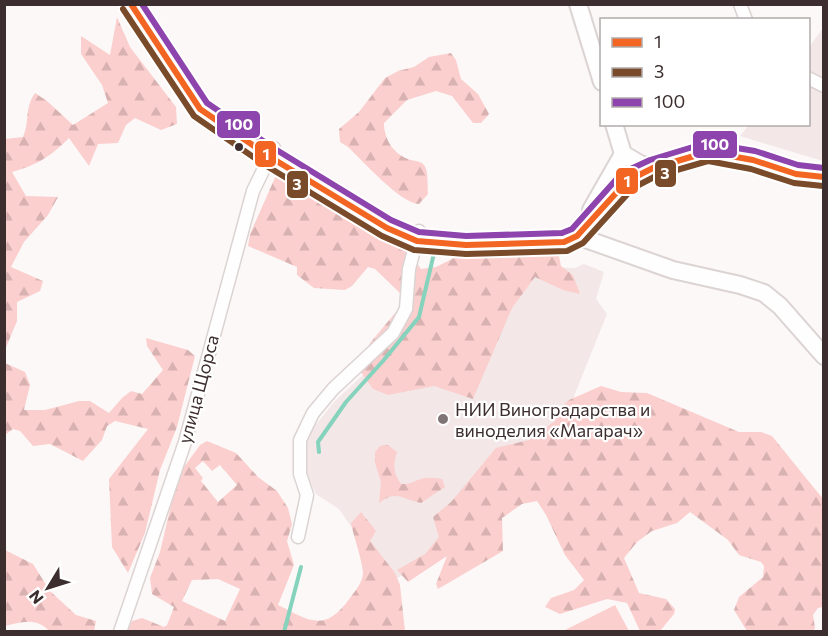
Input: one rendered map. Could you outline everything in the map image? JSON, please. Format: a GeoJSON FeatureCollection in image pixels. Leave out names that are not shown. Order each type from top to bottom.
{"type":"FeatureCollection","features":[{"type":"Feature","properties":{"kind":"main road"},"geometry":{"type":"LineString","coordinates":[[131,4],[197,106],[418,236],[563,233],[577,236],[673,270],[740,285],[764,293],[780,306],[824,356]]}},
{"type":"Feature","properties":{"kind":"main road"},"geometry":{"type":"LineString","coordinates":[[144,4],[204,97],[272,152]]}},
{"type":"Feature","properties":{"kind":"main road"},"geometry":{"type":"LineString","coordinates":[[578,4],[600,76]]}},
{"type":"Feature","properties":{"kind":"main road"},"geometry":{"type":"LineString","coordinates":[[577,236],[623,154],[615,126]]}},
{"type":"Feature","properties":{"kind":"main road"},"geometry":{"type":"LineString","coordinates":[[647,166],[647,160],[703,148],[732,147],[796,166],[824,170]]}},
{"type":"Feature","properties":{"kind":"main road"},"geometry":{"type":"LineString","coordinates":[[591,210],[618,179],[647,166],[708,152],[753,160],[796,174],[824,177]]}},
{"type":"Feature","properties":{"kind":"main road"},"geometry":{"type":"LineString","coordinates":[[623,154],[647,166]]}},
{"type":"Feature","properties":{"kind":"main road"},"geometry":{"type":"LineString","coordinates":[[577,236],[627,181],[647,166]]}},
{"type":"Feature","properties":{"kind":"street"},"geometry":{"type":"LineString","coordinates":[[810,79],[824,86]]}},
{"type":"Feature","properties":{"kind":"street","name":"улица Щорса"},"geometry":{"type":"LineString","coordinates":[[120,632],[184,442],[253,191],[272,152]]}},
{"type":"Feature","properties":{"kind":"street"},"geometry":{"type":"LineString","coordinates":[[298,537],[307,495],[300,474],[300,440],[313,412],[333,389],[393,333],[406,309],[409,269],[418,236]]}},
{"type":"Feature","properties":{"kind":"shaded area"},"geometry":{"type":"Polygon","coordinates":[[[823,28],[823,161],[740,136],[748,126],[810,126],[810,46],[823,28]]]}},
{"type":"Feature","properties":{"kind":"shaded area","name":"НИИ Виноградарства и виноделия «Магарач»"},"geometry":{"type":"Polygon","coordinates":[[[584,264],[604,272],[596,299],[607,314],[558,436],[473,529],[390,583],[339,509],[316,494],[306,472],[303,441],[334,402],[397,343],[537,267],[575,268],[584,264]]]}},
{"type":"Feature","properties":{"kind":"green space"},"geometry":{"type":"Polygon","coordinates":[[[117,17],[130,47],[176,107],[177,124],[161,130],[135,118],[126,125],[118,143],[98,144],[89,166],[69,138],[43,160],[12,172],[26,196],[58,197],[48,215],[24,242],[11,267],[43,281],[40,291],[17,302],[17,321],[5,350],[5,139],[23,137],[29,104],[35,93],[73,125],[108,103],[102,85],[81,54],[81,36],[110,55],[117,17]]]}},
{"type":"Feature","properties":{"kind":"green space"},"geometry":{"type":"Polygon","coordinates":[[[451,53],[456,60],[461,79],[478,94],[489,114],[481,123],[473,123],[452,96],[436,91],[407,100],[384,123],[388,141],[395,151],[405,158],[421,163],[426,168],[428,194],[419,204],[402,197],[340,142],[339,129],[359,112],[385,78],[398,71],[414,67],[429,57],[451,53]]]}},
{"type":"Feature","properties":{"kind":"green space"},"geometry":{"type":"Polygon","coordinates":[[[282,162],[404,246],[421,269],[436,267],[468,251],[557,246],[561,266],[573,275],[580,294],[563,290],[535,277],[512,308],[473,399],[434,386],[388,395],[373,389],[358,368],[370,343],[401,306],[403,296],[375,269],[368,267],[352,286],[345,290],[314,288],[297,275],[297,267],[248,246],[250,234],[282,162]]]}},
{"type":"Feature","properties":{"kind":"green space"},"geometry":{"type":"Polygon","coordinates":[[[146,338],[188,350],[195,356],[177,427],[160,470],[145,533],[128,573],[112,547],[109,479],[148,429],[115,421],[107,426],[102,440],[83,461],[50,444],[33,446],[20,431],[13,429],[5,435],[5,363],[25,372],[30,385],[24,410],[45,410],[79,401],[90,401],[109,413],[131,391],[142,394],[163,370],[147,346],[146,338]]]}},
{"type":"Feature","properties":{"kind":"green space"},"geometry":{"type":"Polygon","coordinates":[[[601,386],[621,392],[647,393],[739,432],[761,432],[772,436],[823,499],[823,607],[818,608],[813,615],[815,628],[813,631],[747,631],[734,610],[739,597],[763,577],[764,566],[761,562],[739,555],[728,540],[690,512],[677,523],[652,531],[637,542],[624,558],[639,593],[666,599],[675,609],[674,614],[660,631],[640,631],[627,603],[607,599],[560,614],[545,607],[551,598],[574,590],[584,580],[565,555],[537,501],[522,504],[502,518],[503,551],[438,589],[436,584],[447,556],[408,582],[397,570],[425,554],[439,537],[433,517],[451,502],[496,448],[529,440],[555,421],[560,408],[569,400],[601,386]]]}},
{"type":"Feature","properties":{"kind":"green space"},"geometry":{"type":"Polygon","coordinates":[[[207,441],[236,453],[258,477],[277,491],[288,508],[292,524],[287,541],[294,565],[278,605],[299,616],[317,621],[333,616],[341,609],[363,576],[351,523],[361,512],[376,531],[370,541],[395,573],[400,585],[405,631],[127,632],[132,621],[142,618],[164,627],[167,625],[174,607],[152,594],[150,578],[160,552],[178,475],[200,445],[207,441]],[[203,461],[195,468],[203,478],[201,481],[218,502],[237,485],[220,465],[212,471],[203,461]],[[218,579],[192,580],[182,601],[225,621],[240,589],[218,579]]]}},
{"type":"Feature","properties":{"kind":"green space"},"geometry":{"type":"Polygon","coordinates":[[[388,445],[397,452],[394,468],[401,484],[434,478],[442,479],[445,487],[421,503],[396,496],[379,503],[381,482],[375,463],[375,452],[380,446],[388,445]]]}},
{"type":"Feature","properties":{"kind":"green space"},"geometry":{"type":"Polygon","coordinates":[[[5,550],[33,564],[50,591],[76,615],[96,621],[94,631],[49,631],[34,622],[5,626],[5,550]]]}},
{"type":"Feature","properties":{"kind":"green space"},"geometry":{"type":"Polygon","coordinates":[[[615,605],[629,631],[563,631],[615,605]]]}},
{"type":"Feature","properties":{"kind":"waterway"},"geometry":{"type":"LineString","coordinates":[[319,452],[318,442],[346,402],[419,317],[435,249]]}},
{"type":"Feature","properties":{"kind":"waterway"},"geometry":{"type":"LineString","coordinates":[[284,632],[301,567]]}},
{"type":"Feature","properties":{"kind":"transit line","name":"1"},"geometry":{"type":"LineString","coordinates":[[131,4],[200,109],[270,157],[387,228],[417,241],[466,245],[564,242],[577,236],[627,181],[653,168],[708,152],[753,160],[796,174],[824,177]]}},
{"type":"Feature","properties":{"kind":"transit line","name":"100"},"geometry":{"type":"LineString","coordinates":[[142,4],[207,103],[275,149],[391,220],[419,232],[466,236],[562,233],[572,229],[622,173],[650,160],[706,143],[755,151],[798,165],[824,168]]}},
{"type":"Feature","properties":{"kind":"transit line","name":"3"},"geometry":{"type":"LineString","coordinates":[[123,9],[194,116],[265,165],[382,236],[414,250],[466,254],[567,251],[583,243],[633,188],[656,176],[708,161],[751,169],[794,183],[823,186]]}},
{"type":"Feature","properties":{"kind":"place","name":"НИИ Виноградарства и виноделия «Магарач»"},"geometry":{"type":"Point","coordinates":[443,419]}}]}
